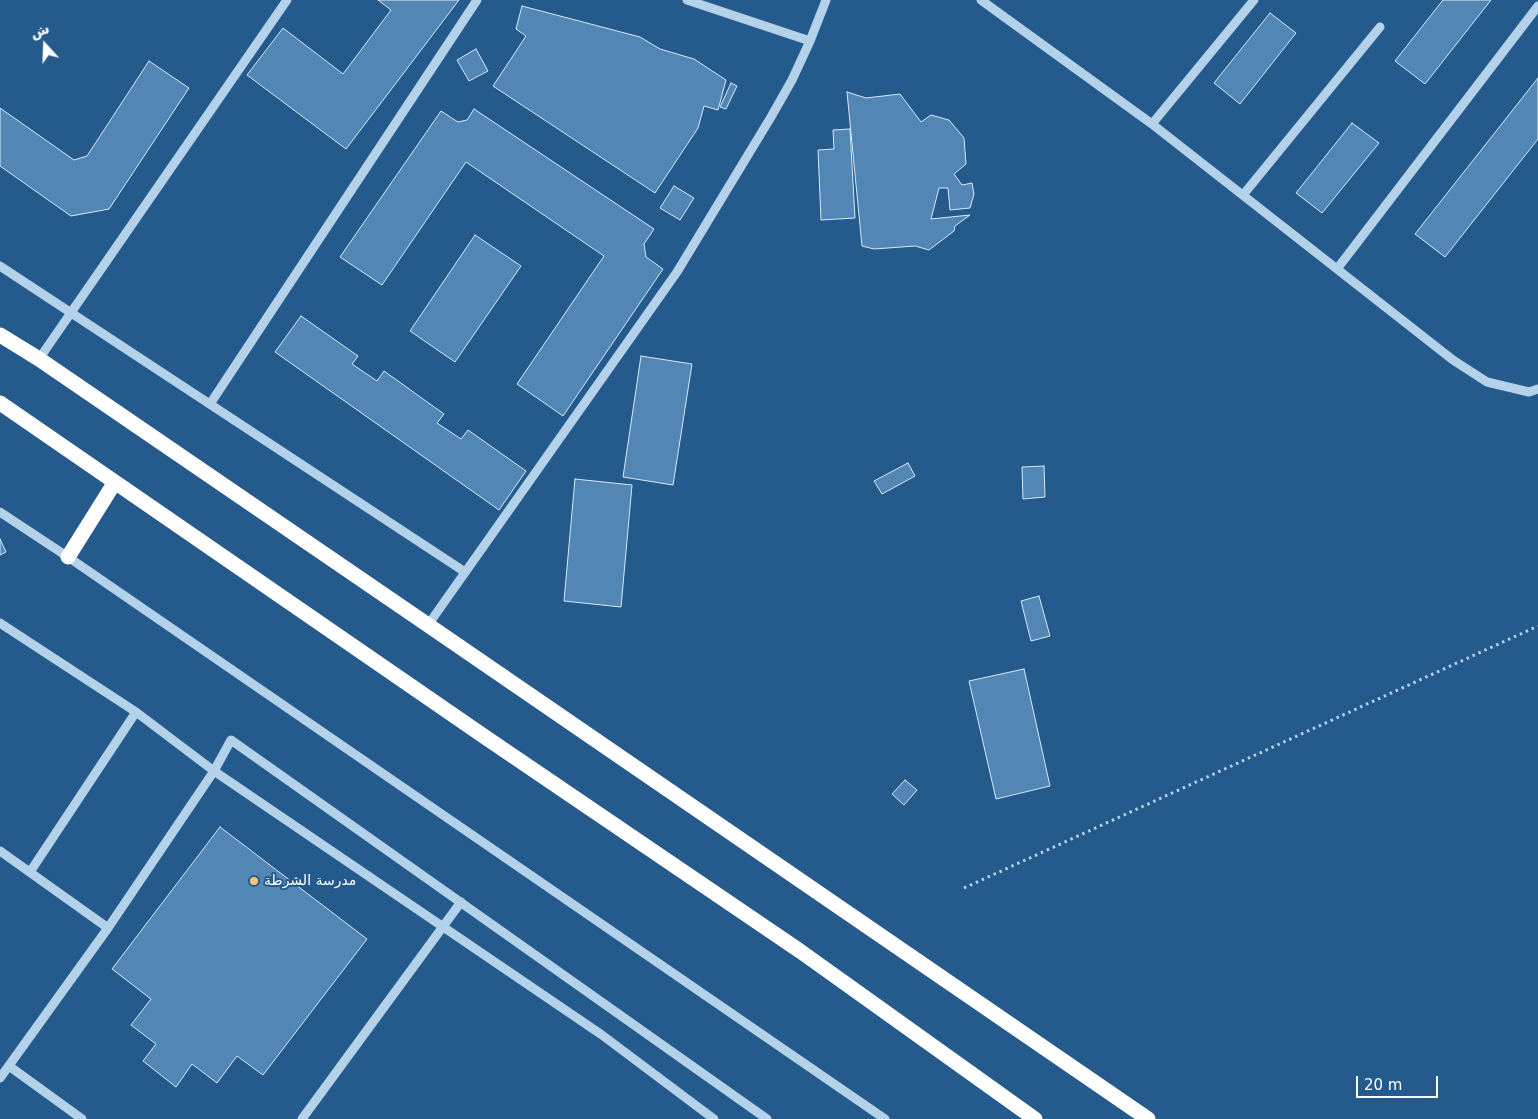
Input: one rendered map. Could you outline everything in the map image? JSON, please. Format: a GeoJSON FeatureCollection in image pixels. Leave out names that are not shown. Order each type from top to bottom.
{"type":"FeatureCollection","features":[{"type":"Feature","properties":{"kind":"highway"},"geometry":{"type":"LineString","coordinates":[[0,335],[428,624],[1148,1119]]}},
{"type":"Feature","properties":{"kind":"highway"},"geometry":{"type":"LineString","coordinates":[[0,403],[477,732],[800,951],[1035,1119]]}},
{"type":"Feature","properties":{"kind":"highway"},"geometry":{"type":"LineString","coordinates":[[68,557],[115,482]]}},
{"type":"Feature","properties":{"kind":"street"},"geometry":{"type":"LineString","coordinates":[[39,360],[287,0]]}},
{"type":"Feature","properties":{"kind":"street"},"geometry":{"type":"LineString","coordinates":[[210,404],[477,0]]}},
{"type":"Feature","properties":{"kind":"street"},"geometry":{"type":"LineString","coordinates":[[687,0],[810,40]]}},
{"type":"Feature","properties":{"kind":"street"},"geometry":{"type":"LineString","coordinates":[[428,624],[677,272],[792,80],[826,0]]}},
{"type":"Feature","properties":{"kind":"street"},"geometry":{"type":"LineString","coordinates":[[981,0],[1152,124],[1453,360],[1487,382],[1529,392],[1538,389]]}},
{"type":"Feature","properties":{"kind":"street"},"geometry":{"type":"LineString","coordinates":[[1152,124],[1254,0]]}},
{"type":"Feature","properties":{"kind":"street"},"geometry":{"type":"LineString","coordinates":[[1337,269],[1538,6]]}},
{"type":"Feature","properties":{"kind":"street"},"geometry":{"type":"LineString","coordinates":[[1243,195],[1380,27]]}},
{"type":"Feature","properties":{"kind":"street"},"geometry":{"type":"LineString","coordinates":[[0,266],[465,572]]}},
{"type":"Feature","properties":{"kind":"street"},"geometry":{"type":"LineString","coordinates":[[0,512],[885,1119]]}},
{"type":"Feature","properties":{"kind":"street"},"geometry":{"type":"LineString","coordinates":[[0,623],[136,712],[214,771],[602,1036],[714,1119]]}},
{"type":"Feature","properties":{"kind":"street"},"geometry":{"type":"LineString","coordinates":[[30,872],[136,712]]}},
{"type":"Feature","properties":{"kind":"street"},"geometry":{"type":"LineString","coordinates":[[0,1078],[108,928],[214,771],[231,740],[767,1119]]}},
{"type":"Feature","properties":{"kind":"street"},"geometry":{"type":"LineString","coordinates":[[0,851],[108,928]]}},
{"type":"Feature","properties":{"kind":"street"},"geometry":{"type":"LineString","coordinates":[[302,1119],[461,902]]}},
{"type":"Feature","properties":{"kind":"street"},"geometry":{"type":"LineString","coordinates":[[9,1066],[82,1119]]}},
{"type":"Feature","properties":{"kind":"path"},"geometry":{"type":"LineString","coordinates":[[964,888],[1538,626]]}},
{"type":"Feature","properties":{"kind":"building"},"geometry":{"type":"Polygon","coordinates":[[[378,0],[459,0],[346,149],[247,75],[283,28],[343,74],[391,10],[378,0]]]}},
{"type":"Feature","properties":{"kind":"building"},"geometry":{"type":"Polygon","coordinates":[[[1443,0],[1491,0],[1425,84],[1395,61],[1443,0]]]}},
{"type":"Feature","properties":{"kind":"building"},"geometry":{"type":"Polygon","coordinates":[[[522,6],[640,37],[660,49],[694,59],[726,80],[718,110],[704,106],[698,128],[655,193],[493,86],[526,36],[516,29],[522,6]]]}},
{"type":"Feature","properties":{"kind":"building"},"geometry":{"type":"Polygon","coordinates":[[[1270,13],[1296,33],[1240,104],[1214,83],[1270,13]]]}},
{"type":"Feature","properties":{"kind":"building"},"geometry":{"type":"Polygon","coordinates":[[[476,49],[488,71],[469,81],[457,60],[476,49]]]}},
{"type":"Feature","properties":{"kind":"building"},"geometry":{"type":"Polygon","coordinates":[[[149,61],[189,88],[109,209],[71,216],[0,166],[0,108],[74,160],[87,156],[149,61]]]}},
{"type":"Feature","properties":{"kind":"building"},"geometry":{"type":"Polygon","coordinates":[[[1538,78],[1538,139],[1445,257],[1415,234],[1538,78]]]}},
{"type":"Feature","properties":{"kind":"building"},"geometry":{"type":"Polygon","coordinates":[[[731,83],[737,86],[726,109],[720,107],[731,83]]]}},
{"type":"Feature","properties":{"kind":"building"},"geometry":{"type":"Polygon","coordinates":[[[847,92],[866,98],[900,94],[921,122],[931,115],[949,120],[964,138],[966,164],[954,174],[962,185],[972,183],[974,194],[970,208],[950,210],[948,188],[939,188],[931,219],[970,215],[955,226],[954,231],[929,250],[915,246],[874,249],[862,246],[847,92]]]}},
{"type":"Feature","properties":{"kind":"building"},"geometry":{"type":"Polygon","coordinates":[[[474,109],[654,229],[644,244],[646,257],[663,269],[563,416],[517,384],[604,256],[466,162],[382,285],[340,257],[441,111],[458,122],[467,120],[474,109]]]}},
{"type":"Feature","properties":{"kind":"building"},"geometry":{"type":"Polygon","coordinates":[[[1352,123],[1379,143],[1322,213],[1296,193],[1352,123]]]}},
{"type":"Feature","properties":{"kind":"building"},"geometry":{"type":"Polygon","coordinates":[[[850,129],[855,218],[821,220],[818,150],[834,149],[833,130],[850,129]]]}},
{"type":"Feature","properties":{"kind":"building"},"geometry":{"type":"Polygon","coordinates":[[[674,186],[694,198],[680,220],[660,208],[674,186]]]}},
{"type":"Feature","properties":{"kind":"building"},"geometry":{"type":"Polygon","coordinates":[[[475,235],[521,266],[455,362],[410,331],[475,235]]]}},
{"type":"Feature","properties":{"kind":"building"},"geometry":{"type":"Polygon","coordinates":[[[301,316],[358,356],[352,364],[377,381],[384,371],[444,414],[437,423],[461,439],[468,430],[526,471],[499,510],[275,352],[301,316]]]}},
{"type":"Feature","properties":{"kind":"building"},"geometry":{"type":"Polygon","coordinates":[[[641,356],[692,364],[673,485],[623,477],[641,356]]]}},
{"type":"Feature","properties":{"kind":"building"},"geometry":{"type":"Polygon","coordinates":[[[908,463],[915,476],[882,494],[874,481],[908,463]]]}},
{"type":"Feature","properties":{"kind":"building"},"geometry":{"type":"Polygon","coordinates":[[[1044,466],[1045,497],[1023,499],[1022,467],[1044,466]]]}},
{"type":"Feature","properties":{"kind":"building"},"geometry":{"type":"Polygon","coordinates":[[[575,479],[632,485],[621,607],[564,601],[575,479]]]}},
{"type":"Feature","properties":{"kind":"building"},"geometry":{"type":"Polygon","coordinates":[[[0,539],[6,552],[0,555],[0,539]]]}},
{"type":"Feature","properties":{"kind":"building"},"geometry":{"type":"Polygon","coordinates":[[[1039,596],[1050,636],[1031,641],[1021,601],[1039,596]]]}},
{"type":"Feature","properties":{"kind":"building"},"geometry":{"type":"Polygon","coordinates":[[[1024,669],[1050,786],[996,799],[969,681],[1024,669]]]}},
{"type":"Feature","properties":{"kind":"building"},"geometry":{"type":"Polygon","coordinates":[[[905,780],[917,790],[904,805],[892,794],[905,780]]]}},
{"type":"Feature","properties":{"kind":"building"},"geometry":{"type":"Polygon","coordinates":[[[220,827],[367,939],[263,1075],[237,1056],[217,1083],[192,1064],[176,1087],[143,1061],[156,1044],[131,1025],[151,999],[112,969],[220,827]]]}},
{"type":"Feature","properties":{"kind":"place","name":"مدرسة الشرطة"},"geometry":{"type":"Point","coordinates":[254,881]}}]}
